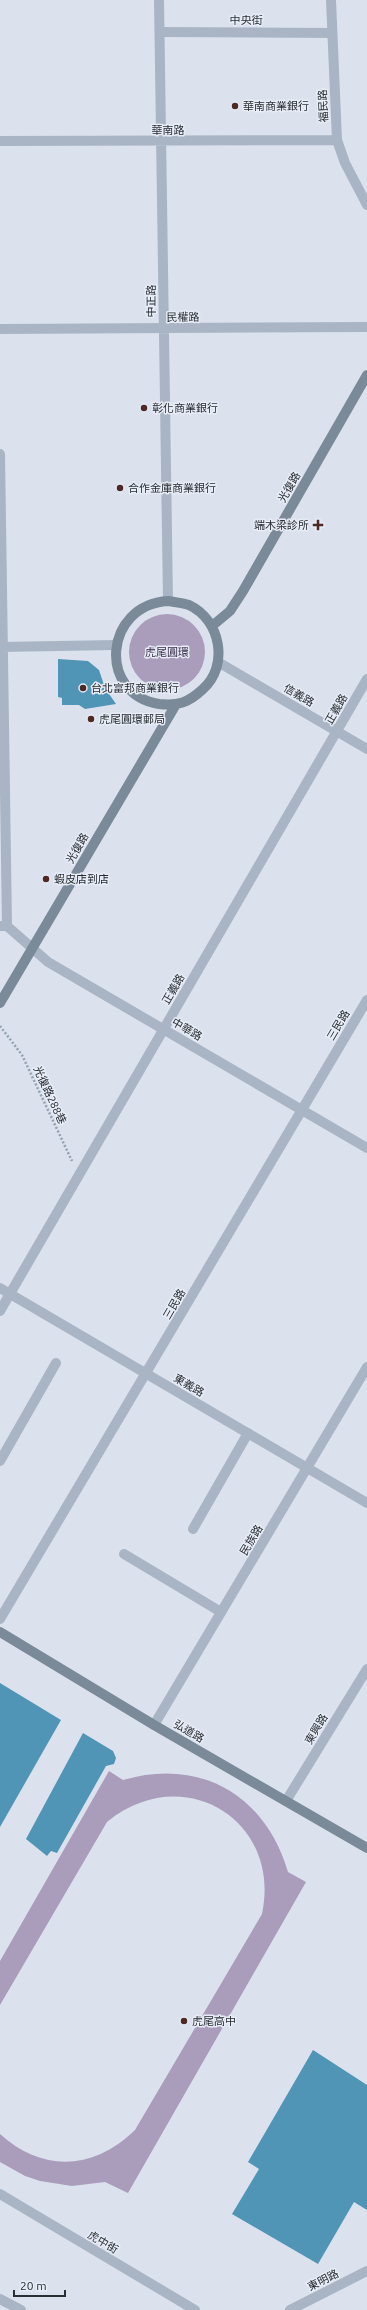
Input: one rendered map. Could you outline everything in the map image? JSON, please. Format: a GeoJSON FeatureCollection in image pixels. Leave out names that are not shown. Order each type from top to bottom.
{"type":"FeatureCollection","features":[{"type":"Feature","properties":{"kind":"street","name":"中正路"},"geometry":{"type":"LineString","coordinates":[[159,0],[168,601]]}},
{"type":"Feature","properties":{"kind":"street","name":"福民路"},"geometry":{"type":"LineString","coordinates":[[331,0],[337,140],[345,163],[367,205]]}},
{"type":"Feature","properties":{"kind":"street","name":"中央街"},"geometry":{"type":"LineString","coordinates":[[160,32],[332,33]]}},
{"type":"Feature","properties":{"kind":"street","name":"華南路"},"geometry":{"type":"LineString","coordinates":[[0,141],[162,142],[337,140]]}},
{"type":"Feature","properties":{"kind":"street","name":"民權路"},"geometry":{"type":"LineString","coordinates":[[0,329],[367,327]]}},
{"type":"Feature","properties":{"kind":"street","name":"光復路"},"geometry":{"type":"LineString","coordinates":[[212,626],[230,611],[243,591],[367,375]]}},
{"type":"Feature","properties":{"kind":"street"},"geometry":{"type":"LineString","coordinates":[[0,454],[3,926]]}},
{"type":"Feature","properties":{"kind":"street"},"geometry":{"type":"LineString","coordinates":[[168,601],[188,605],[202,614],[212,626],[218,642],[218,662],[207,686],[196,695],[174,706],[152,702],[132,690],[124,682],[117,666],[116,645],[119,632],[128,618],[141,608],[156,602],[168,601]]}},
{"type":"Feature","properties":{"kind":"street"},"geometry":{"type":"LineString","coordinates":[[2,647],[116,645]]}},
{"type":"Feature","properties":{"kind":"street","name":"信義路"},"geometry":{"type":"LineString","coordinates":[[218,662],[367,749]]}},
{"type":"Feature","properties":{"kind":"street","name":"正義路"},"geometry":{"type":"LineString","coordinates":[[0,1311],[78,1174],[367,679]]}},
{"type":"Feature","properties":{"kind":"street","name":"光復路"},"geometry":{"type":"LineString","coordinates":[[0,1003],[174,706]]}},
{"type":"Feature","properties":{"kind":"street","name":"中華路"},"geometry":{"type":"LineString","coordinates":[[3,926],[48,962],[367,1148]]}},
{"type":"Feature","properties":{"kind":"street","name":"三民路"},"geometry":{"type":"LineString","coordinates":[[0,1619],[147,1375],[301,1110],[367,1000]]}},
{"type":"Feature","properties":{"kind":"street","name":"東義路"},"geometry":{"type":"LineString","coordinates":[[0,1288],[367,1503]]}},
{"type":"Feature","properties":{"kind":"street"},"geometry":{"type":"LineString","coordinates":[[0,1461],[56,1363]]}},
{"type":"Feature","properties":{"kind":"street","name":"民族路"},"geometry":{"type":"LineString","coordinates":[[154,1725],[367,1367]]}},
{"type":"Feature","properties":{"kind":"street"},"geometry":{"type":"LineString","coordinates":[[193,1530],[248,1433]]}},
{"type":"Feature","properties":{"kind":"street"},"geometry":{"type":"LineString","coordinates":[[124,1554],[221,1612]]}},
{"type":"Feature","properties":{"kind":"street","name":"弘道路"},"geometry":{"type":"LineString","coordinates":[[0,1632],[154,1725],[367,1848]]}},
{"type":"Feature","properties":{"kind":"street","name":"東興路"},"geometry":{"type":"LineString","coordinates":[[286,1801],[367,1669]]}},
{"type":"Feature","properties":{"kind":"street","name":"虎中街"},"geometry":{"type":"LineString","coordinates":[[0,2194],[195,2310]]}},
{"type":"Feature","properties":{"kind":"street","name":"東明路"},"geometry":{"type":"LineString","coordinates":[[290,2310],[367,2271]]}},
{"type":"Feature","properties":{"kind":"street"},"geometry":{"type":"LineString","coordinates":[[0,2299],[21,2310]]}},
{"type":"Feature","properties":{"kind":"path","name":"光復路288巷"},"geometry":{"type":"LineString","coordinates":[[0,1026],[22,1055],[78,1174]]}},
{"type":"Feature","properties":{"kind":"green space","name":"虎尾圓環"},"geometry":{"type":"Polygon","coordinates":[[[160,614],[174,614],[188,620],[199,631],[205,645],[205,659],[202,667],[194,679],[188,684],[174,690],[160,690],[146,684],[135,673],[129,659],[129,645],[135,631],[146,620],[160,614]]]}},
{"type":"Feature","properties":{"kind":"green space"},"geometry":{"type":"Polygon","coordinates":[[[109,1771],[123,1780],[152,1774],[179,1774],[204,1779],[226,1789],[247,1803],[264,1822],[278,1845],[288,1872],[306,1882],[128,2193],[105,2182],[72,2186],[40,2181],[25,2176],[0,2162],[0,2134],[16,2147],[33,2155],[51,2160],[68,2162],[86,2159],[103,2153],[119,2143],[135,2130],[262,1914],[264,1880],[257,1851],[242,1827],[220,1809],[194,1799],[166,1797],[136,1804],[107,1822],[0,2005],[0,1961],[109,1771]]]}},
{"type":"Feature","properties":{"kind":"building"},"geometry":{"type":"Polygon","coordinates":[[[58,659],[88,661],[99,670],[105,688],[116,704],[85,709],[79,705],[62,705],[62,698],[58,697],[58,659]]]}},
{"type":"Feature","properties":{"kind":"building"},"geometry":{"type":"Polygon","coordinates":[[[0,1683],[61,1720],[0,1827],[0,1683]]]}},
{"type":"Feature","properties":{"kind":"building"},"geometry":{"type":"Polygon","coordinates":[[[83,1733],[113,1751],[116,1758],[114,1764],[106,1766],[57,1853],[51,1851],[47,1856],[26,1839],[83,1733]]]}},
{"type":"Feature","properties":{"kind":"building"},"geometry":{"type":"Polygon","coordinates":[[[313,2050],[367,2085],[367,2210],[354,2202],[318,2264],[232,2214],[259,2169],[248,2162],[313,2050]]]}},
{"type":"Feature","properties":{"kind":"place","name":"華南商業銀行"},"geometry":{"type":"Point","coordinates":[235,106]}},
{"type":"Feature","properties":{"kind":"place","name":"彰化商業銀行"},"geometry":{"type":"Point","coordinates":[144,408]}},
{"type":"Feature","properties":{"kind":"place","name":"合作金庫商業銀行"},"geometry":{"type":"Point","coordinates":[120,488]}},
{"type":"Feature","properties":{"kind":"place","name":"端木梁診所"},"geometry":{"type":"Point","coordinates":[318,525]}},
{"type":"Feature","properties":{"kind":"place","name":"台北富邦商業銀行"},"geometry":{"type":"Point","coordinates":[83,688]}},
{"type":"Feature","properties":{"kind":"place","name":"虎尾圓環郵局"},"geometry":{"type":"Point","coordinates":[91,719]}},
{"type":"Feature","properties":{"kind":"place","name":"蝦皮店到店"},"geometry":{"type":"Point","coordinates":[46,879]}},
{"type":"Feature","properties":{"kind":"place","name":"虎尾高中"},"geometry":{"type":"Point","coordinates":[184,2021]}}]}
